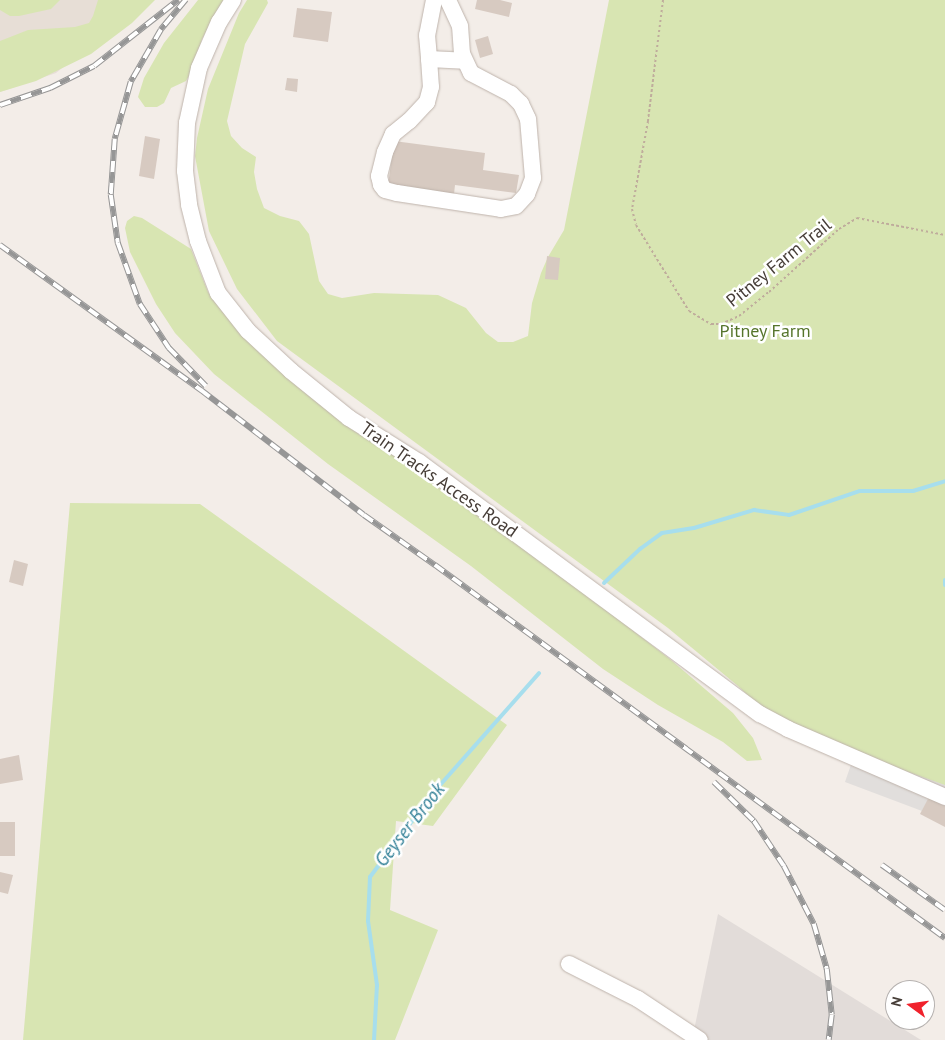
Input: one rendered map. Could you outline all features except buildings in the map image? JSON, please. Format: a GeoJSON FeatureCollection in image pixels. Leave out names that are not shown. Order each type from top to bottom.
{"type":"FeatureCollection","features":[{"type":"Feature","properties":{"kind":"street","name":"Train Tracks Access Road"},"geometry":{"type":"LineString","coordinates":[[233,0],[219,22],[199,68],[187,123],[185,171],[189,205],[198,241],[218,294],[248,331],[291,371],[349,418],[419,462],[760,714],[788,729],[945,797]]}},
{"type":"Feature","properties":{"kind":"street"},"geometry":{"type":"LineString","coordinates":[[434,0],[427,35],[431,86],[427,102],[393,134],[385,152],[379,176],[381,185],[385,190],[501,209],[516,206],[527,194],[533,178],[528,119],[521,104],[511,94],[471,73],[464,61],[460,26],[448,0]]}},
{"type":"Feature","properties":{"kind":"street"},"geometry":{"type":"LineString","coordinates":[[430,59],[464,61]]}},
{"type":"Feature","properties":{"kind":"street"},"geometry":{"type":"LineString","coordinates":[[569,964],[638,1000],[700,1040]]}},
{"type":"Feature","properties":{"kind":"path","name":"Pitney Farm Trail"},"geometry":{"type":"LineString","coordinates":[[663,0],[648,121],[632,209],[636,225],[689,311],[711,324],[721,324],[739,316],[769,292],[839,229],[857,218],[945,234]]}},
{"type":"Feature","properties":{"kind":"shaded area"},"geometry":{"type":"Polygon","coordinates":[[[0,0],[144,0],[56,73],[0,92],[0,0]]]}},
{"type":"Feature","properties":{"kind":"shaded area"},"geometry":{"type":"Polygon","coordinates":[[[855,753],[945,785],[945,806],[929,798],[922,811],[845,782],[855,753]]]}},
{"type":"Feature","properties":{"kind":"shaded area"},"geometry":{"type":"Polygon","coordinates":[[[718,914],[885,1018],[885,1030],[905,1030],[921,1040],[692,1040],[718,914]]]}},
{"type":"Feature","properties":{"kind":"green space"},"geometry":{"type":"Polygon","coordinates":[[[0,0],[60,0],[51,9],[19,16],[10,16],[0,10],[0,0]]]}},
{"type":"Feature","properties":{"kind":"green space"},"geometry":{"type":"Polygon","coordinates":[[[98,0],[155,0],[132,23],[91,54],[36,81],[0,92],[0,41],[28,30],[75,27],[89,23],[98,0]]]}},
{"type":"Feature","properties":{"kind":"green space"},"geometry":{"type":"Polygon","coordinates":[[[198,0],[224,0],[202,39],[194,67],[186,81],[171,88],[164,103],[157,107],[145,107],[138,97],[144,78],[164,43],[198,0]]]}},
{"type":"Feature","properties":{"kind":"green space","name":"Pitney Farm"},"geometry":{"type":"Polygon","coordinates":[[[247,0],[267,0],[268,3],[245,44],[227,121],[231,136],[242,148],[256,157],[254,172],[257,189],[264,208],[280,216],[299,221],[309,234],[319,281],[328,294],[342,298],[374,293],[438,295],[466,308],[486,333],[498,342],[513,342],[528,336],[532,303],[541,273],[564,230],[609,0],[945,0],[945,794],[776,723],[738,686],[668,628],[277,341],[237,289],[209,231],[195,156],[208,89],[239,13],[247,0]]]}},
{"type":"Feature","properties":{"kind":"green space"},"geometry":{"type":"Polygon","coordinates":[[[134,216],[142,218],[191,249],[208,292],[249,341],[357,429],[577,587],[671,660],[733,713],[753,738],[762,760],[747,761],[723,742],[658,705],[603,669],[471,566],[328,464],[214,374],[175,333],[156,304],[130,252],[125,228],[127,221],[134,216]]]}},
{"type":"Feature","properties":{"kind":"green space"},"geometry":{"type":"Polygon","coordinates":[[[70,503],[200,504],[507,725],[433,826],[396,821],[390,910],[438,930],[395,1040],[23,1040],[70,503]]]}},
{"type":"Feature","properties":{"kind":"waterway","name":"Geyser Brook"},"geometry":{"type":"LineString","coordinates":[[604,583],[640,549],[662,533],[694,528],[754,510],[789,515],[860,491],[913,491],[945,481]]}},
{"type":"Feature","properties":{"kind":"waterway","name":"Geyser Brook"},"geometry":{"type":"LineString","coordinates":[[945,580],[945,585]]}},
{"type":"Feature","properties":{"kind":"waterway","name":"Geyser Brook"},"geometry":{"type":"LineString","coordinates":[[374,1040],[377,985],[368,921],[370,877],[433,793],[539,673]]}},
{"type":"Feature","properties":{"kind":"railway"},"geometry":{"type":"LineString","coordinates":[[0,105],[50,88],[94,66],[178,0]]}},
{"type":"Feature","properties":{"kind":"railway"},"geometry":{"type":"LineString","coordinates":[[186,0],[161,30],[131,82],[115,139],[111,195],[118,243],[140,304],[169,348],[206,386]]}},
{"type":"Feature","properties":{"kind":"railway"},"geometry":{"type":"LineString","coordinates":[[0,245],[201,390],[364,515],[945,938]]}},
{"type":"Feature","properties":{"kind":"railway"},"geometry":{"type":"LineString","coordinates":[[714,782],[754,821],[784,866],[814,924],[827,969],[832,1015],[829,1040]]}},
{"type":"Feature","properties":{"kind":"railway"},"geometry":{"type":"LineString","coordinates":[[882,865],[945,910]]}}]}
